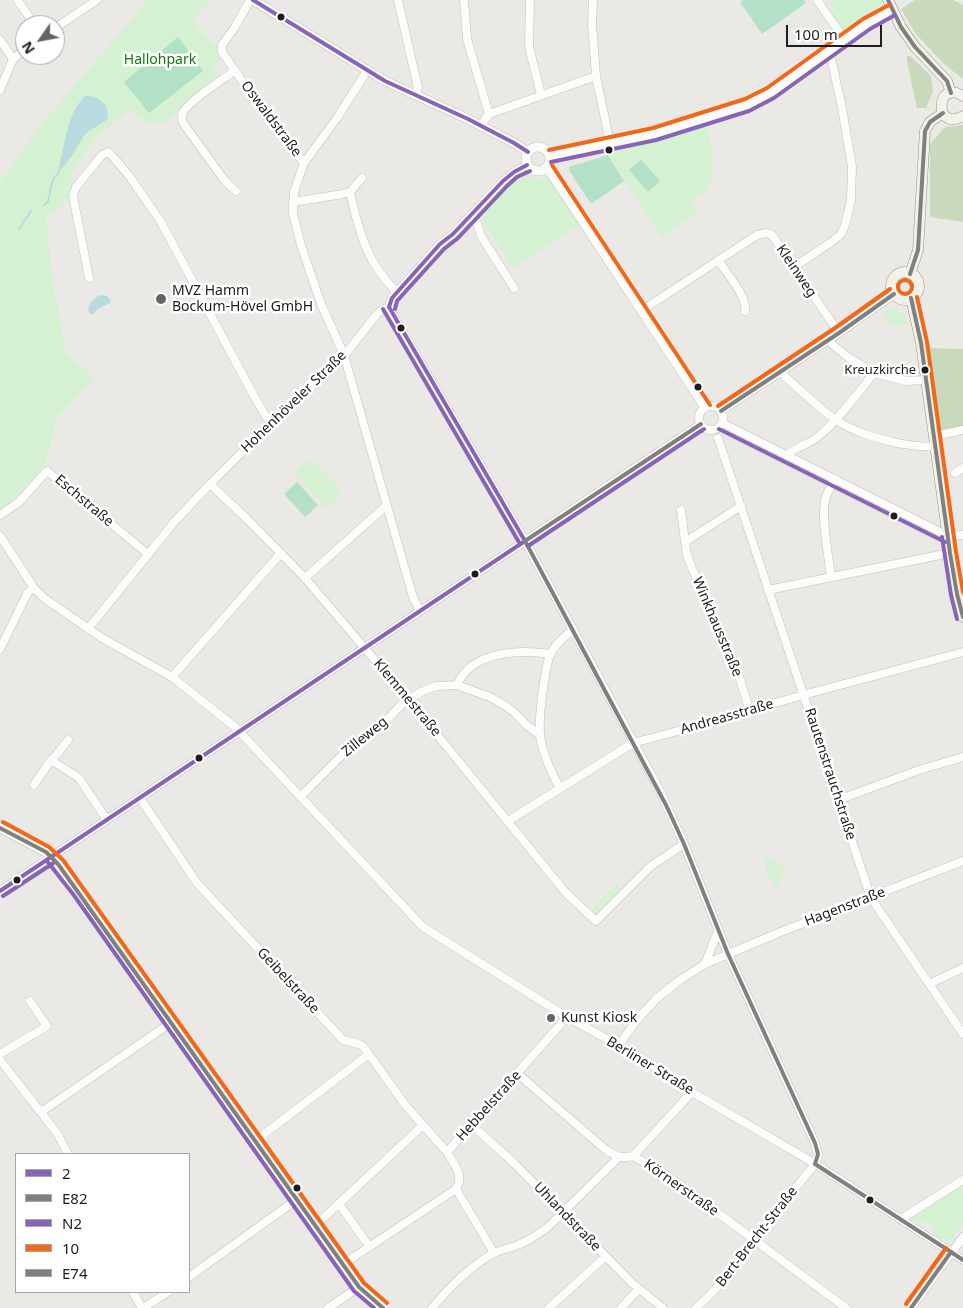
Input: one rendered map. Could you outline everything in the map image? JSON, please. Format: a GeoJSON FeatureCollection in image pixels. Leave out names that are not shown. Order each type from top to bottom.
{"type":"FeatureCollection","features":[{"type":"Feature","properties":{"kind":"main road"},"geometry":{"type":"LineString","coordinates":[[888,0],[908,38],[947,81],[951,93]]}},
{"type":"Feature","properties":{"kind":"main road"},"geometry":{"type":"LineString","coordinates":[[963,96],[958,93],[951,93],[945,96],[941,106],[943,113],[951,119],[958,119],[963,116]]}},
{"type":"Feature","properties":{"kind":"main road"},"geometry":{"type":"LineString","coordinates":[[910,274],[918,250],[925,132],[930,122],[943,113]]}},
{"type":"Feature","properties":{"kind":"main road"},"geometry":{"type":"LineString","coordinates":[[902,273],[910,274],[916,278],[919,287],[916,294],[911,298],[902,300],[894,294],[891,287],[893,280],[902,273]]}},
{"type":"Feature","properties":{"kind":"main road"},"geometry":{"type":"LineString","coordinates":[[911,298],[920,335],[932,443],[957,594],[963,617]]}},
{"type":"Feature","properties":{"kind":"street"},"geometry":{"type":"LineString","coordinates":[[65,21],[97,0]]}},
{"type":"Feature","properties":{"kind":"street"},"geometry":{"type":"LineString","coordinates":[[251,0],[385,81],[514,142],[528,152]]}},
{"type":"Feature","properties":{"kind":"street","name":"Oswaldstraße"},"geometry":{"type":"LineString","coordinates":[[251,0],[221,49],[234,71],[270,121],[304,163],[294,192],[293,213],[296,226],[321,304],[344,355],[412,597],[420,611]]}},
{"type":"Feature","properties":{"kind":"street"},"geometry":{"type":"LineString","coordinates":[[398,0],[418,88],[416,95]]}},
{"type":"Feature","properties":{"kind":"street"},"geometry":{"type":"LineString","coordinates":[[464,0],[467,39],[489,114]]}},
{"type":"Feature","properties":{"kind":"street"},"geometry":{"type":"LineString","coordinates":[[530,0],[529,47],[541,95]]}},
{"type":"Feature","properties":{"kind":"street"},"geometry":{"type":"LineString","coordinates":[[593,0],[592,24],[596,76],[610,143]]}},
{"type":"Feature","properties":{"kind":"street"},"geometry":{"type":"LineString","coordinates":[[818,0],[845,40]]}},
{"type":"Feature","properties":{"kind":"street"},"geometry":{"type":"LineString","coordinates":[[18,1],[28,15]]}},
{"type":"Feature","properties":{"kind":"street"},"geometry":{"type":"LineString","coordinates":[[550,156],[654,134],[747,105],[770,93],[867,24],[892,10]]}},
{"type":"Feature","properties":{"kind":"street"},"geometry":{"type":"LineString","coordinates":[[0,40],[13,59]]}},
{"type":"Feature","properties":{"kind":"street"},"geometry":{"type":"LineString","coordinates":[[794,267],[833,241],[840,234],[845,225],[851,200],[852,168],[836,79],[832,62],[827,52]]}},
{"type":"Feature","properties":{"kind":"street"},"geometry":{"type":"LineString","coordinates":[[0,90],[15,57]]}},
{"type":"Feature","properties":{"kind":"street"},"geometry":{"type":"LineString","coordinates":[[234,71],[192,103],[182,112],[181,118],[225,181],[236,191]]}},
{"type":"Feature","properties":{"kind":"street"},"geometry":{"type":"LineString","coordinates":[[304,163],[337,118],[367,71]]}},
{"type":"Feature","properties":{"kind":"street"},"geometry":{"type":"LineString","coordinates":[[480,126],[489,114],[596,76]]}},
{"type":"Feature","properties":{"kind":"street"},"geometry":{"type":"LineString","coordinates":[[534,148],[542,148],[550,156],[550,162],[544,170],[536,172],[527,165],[526,158],[528,152],[534,148]]}},
{"type":"Feature","properties":{"kind":"street"},"geometry":{"type":"LineString","coordinates":[[89,278],[73,196],[76,187],[96,162],[102,155],[109,152],[130,177],[161,222],[254,396],[271,424]]}},
{"type":"Feature","properties":{"kind":"street","name":"Hohenhöveler Straße"},"geometry":{"type":"LineString","coordinates":[[88,629],[148,554],[210,484],[271,424],[340,361],[377,314],[389,307],[392,298],[440,244],[453,234],[514,172],[527,165]]}},
{"type":"Feature","properties":{"kind":"street"},"geometry":{"type":"LineString","coordinates":[[547,168],[705,408]]}},
{"type":"Feature","properties":{"kind":"street"},"geometry":{"type":"LineString","coordinates":[[293,202],[350,192],[362,178]]}},
{"type":"Feature","properties":{"kind":"street"},"geometry":{"type":"LineString","coordinates":[[350,192],[363,242],[381,275],[397,292]]}},
{"type":"Feature","properties":{"kind":"street"},"geometry":{"type":"LineString","coordinates":[[471,215],[477,223],[481,236],[514,288]]}},
{"type":"Feature","properties":{"kind":"street","name":"Kleinweg"},"geometry":{"type":"LineString","coordinates":[[641,311],[757,235],[767,233],[772,235],[839,333]]}},
{"type":"Feature","properties":{"kind":"street"},"geometry":{"type":"LineString","coordinates":[[718,260],[744,300],[745,311]]}},
{"type":"Feature","properties":{"kind":"street"},"geometry":{"type":"LineString","coordinates":[[721,411],[894,294]]}},
{"type":"Feature","properties":{"kind":"street"},"geometry":{"type":"LineString","coordinates":[[389,307],[525,541],[663,798],[684,844],[728,954],[815,1143],[818,1154],[816,1164]]}},
{"type":"Feature","properties":{"kind":"street"},"geometry":{"type":"LineString","coordinates":[[829,339],[833,345],[849,358],[874,373],[906,381],[926,380]]}},
{"type":"Feature","properties":{"kind":"street"},"geometry":{"type":"LineString","coordinates":[[780,372],[836,420],[853,429],[880,439],[932,443],[963,430]]}},
{"type":"Feature","properties":{"kind":"street"},"geometry":{"type":"LineString","coordinates":[[787,455],[819,437],[836,420],[874,373]]}},
{"type":"Feature","properties":{"kind":"street"},"geometry":{"type":"LineString","coordinates":[[712,406],[721,411],[723,419],[718,428],[711,430],[701,424],[700,415],[705,408],[712,406]]}},
{"type":"Feature","properties":{"kind":"street"},"geometry":{"type":"LineString","coordinates":[[722,423],[948,536],[963,535]]}},
{"type":"Feature","properties":{"kind":"street"},"geometry":{"type":"LineString","coordinates":[[0,891],[701,424]]}},
{"type":"Feature","properties":{"kind":"street","name":"Rautenstrauchstraße"},"geometry":{"type":"LineString","coordinates":[[718,438],[871,898],[963,1034]]}},
{"type":"Feature","properties":{"kind":"street"},"geometry":{"type":"LineString","coordinates":[[955,473],[963,468]]}},
{"type":"Feature","properties":{"kind":"street","name":"Eschstraße"},"geometry":{"type":"LineString","coordinates":[[0,515],[19,502],[47,471],[148,554]]}},
{"type":"Feature","properties":{"kind":"street"},"geometry":{"type":"LineString","coordinates":[[831,577],[824,506],[835,479]]}},
{"type":"Feature","properties":{"kind":"street","name":"Klemmestraße"},"geometry":{"type":"LineString","coordinates":[[210,484],[305,578],[408,699],[566,893],[596,921],[651,866],[684,844]]}},
{"type":"Feature","properties":{"kind":"street"},"geometry":{"type":"LineString","coordinates":[[305,578],[387,505]]}},
{"type":"Feature","properties":{"kind":"street"},"geometry":{"type":"LineString","coordinates":[[685,542],[741,506]]}},
{"type":"Feature","properties":{"kind":"street","name":"Winkhausstraße"},"geometry":{"type":"LineString","coordinates":[[681,510],[687,555],[736,667],[750,711]]}},
{"type":"Feature","properties":{"kind":"street","name":"Berliner Straße"},"geometry":{"type":"LineString","coordinates":[[0,536],[34,588],[44,598],[88,629],[172,677],[239,731],[423,927],[568,1017],[645,1060],[692,1092],[816,1164],[963,1260]]}},
{"type":"Feature","properties":{"kind":"street"},"geometry":{"type":"LineString","coordinates":[[172,677],[281,553]]}},
{"type":"Feature","properties":{"kind":"street"},"geometry":{"type":"LineString","coordinates":[[768,590],[950,553]]}},
{"type":"Feature","properties":{"kind":"street"},"geometry":{"type":"LineString","coordinates":[[0,649],[28,592],[34,588]]}},
{"type":"Feature","properties":{"kind":"street"},"geometry":{"type":"LineString","coordinates":[[560,788],[545,753],[540,735],[540,710],[551,654],[573,629]]}},
{"type":"Feature","properties":{"kind":"street"},"geometry":{"type":"LineString","coordinates":[[457,685],[466,671],[474,665],[495,656],[514,652],[551,654]]}},
{"type":"Feature","properties":{"kind":"street","name":"Andreasstraße"},"geometry":{"type":"LineString","coordinates":[[508,821],[634,743],[963,652]]}},
{"type":"Feature","properties":{"kind":"street","name":"Zilleweg"},"geometry":{"type":"LineString","coordinates":[[300,797],[338,760],[382,725],[402,704],[430,688],[457,685],[490,697],[506,706],[540,735]]}},
{"type":"Feature","properties":{"kind":"street"},"geometry":{"type":"LineString","coordinates":[[34,785],[51,760],[68,740]]}},
{"type":"Feature","properties":{"kind":"street"},"geometry":{"type":"LineString","coordinates":[[838,800],[918,770],[963,756]]}},
{"type":"Feature","properties":{"kind":"street"},"geometry":{"type":"LineString","coordinates":[[51,760],[79,778],[107,820]]}},
{"type":"Feature","properties":{"kind":"street","name":"Geibelstraße"},"geometry":{"type":"LineString","coordinates":[[140,798],[197,883],[343,1040],[363,1046],[406,1106],[447,1152]]}},
{"type":"Feature","properties":{"kind":"street"},"geometry":{"type":"LineString","coordinates":[[0,828],[39,848],[52,857],[172,1022],[314,1226],[359,1287],[383,1308]]}},
{"type":"Feature","properties":{"kind":"street","name":"Hagenstraße"},"geometry":{"type":"LineString","coordinates":[[728,954],[963,861]]}},
{"type":"Feature","properties":{"kind":"street"},"geometry":{"type":"LineString","coordinates":[[705,964],[718,931]]}},
{"type":"Feature","properties":{"kind":"street"},"geometry":{"type":"LineString","coordinates":[[619,1045],[636,1021],[657,998],[705,964],[728,954]]}},
{"type":"Feature","properties":{"kind":"street"},"geometry":{"type":"LineString","coordinates":[[930,984],[963,968]]}},
{"type":"Feature","properties":{"kind":"street"},"geometry":{"type":"LineString","coordinates":[[0,1054],[47,1026],[30,1001]]}},
{"type":"Feature","properties":{"kind":"street","name":"Hebbelstraße"},"geometry":{"type":"LineString","coordinates":[[456,1189],[459,1185],[459,1175],[447,1152],[568,1017]]}},
{"type":"Feature","properties":{"kind":"street"},"geometry":{"type":"LineString","coordinates":[[41,1112],[172,1022]]}},
{"type":"Feature","properties":{"kind":"street"},"geometry":{"type":"LineString","coordinates":[[255,1142],[369,1054]]}},
{"type":"Feature","properties":{"kind":"street"},"geometry":{"type":"LineString","coordinates":[[0,1060],[57,1133],[67,1153]]}},
{"type":"Feature","properties":{"kind":"street"},"geometry":{"type":"LineString","coordinates":[[432,1308],[457,1282],[494,1253],[522,1244],[547,1228],[619,1158],[606,1150],[518,1074]]}},
{"type":"Feature","properties":{"kind":"street"},"geometry":{"type":"LineString","coordinates":[[633,1156],[692,1092]]}},
{"type":"Feature","properties":{"kind":"street"},"geometry":{"type":"LineString","coordinates":[[314,1226],[423,1125]]}},
{"type":"Feature","properties":{"kind":"street","name":"Uhlandstraße"},"geometry":{"type":"LineString","coordinates":[[472,1125],[515,1164],[605,1257],[639,1289],[663,1308]]}},
{"type":"Feature","properties":{"kind":"street","name":"Körnerstraße"},"geometry":{"type":"LineString","coordinates":[[619,1158],[633,1156],[668,1176],[846,1308]]}},
{"type":"Feature","properties":{"kind":"street","name":"Bert-Brecht-Straße"},"geometry":{"type":"LineString","coordinates":[[696,1308],[727,1277],[754,1240],[816,1164]]}},
{"type":"Feature","properties":{"kind":"street"},"geometry":{"type":"LineString","coordinates":[[900,1219],[963,1180]]}},
{"type":"Feature","properties":{"kind":"street"},"geometry":{"type":"LineString","coordinates":[[342,1264],[456,1189],[494,1253]]}},
{"type":"Feature","properties":{"kind":"street"},"geometry":{"type":"LineString","coordinates":[[190,1276],[296,1200]]}},
{"type":"Feature","properties":{"kind":"street"},"geometry":{"type":"LineString","coordinates":[[339,1204],[369,1246]]}},
{"type":"Feature","properties":{"kind":"street"},"geometry":{"type":"LineString","coordinates":[[911,1308],[963,1237]]}},
{"type":"Feature","properties":{"kind":"street"},"geometry":{"type":"LineString","coordinates":[[550,1308],[605,1257]]}},
{"type":"Feature","properties":{"kind":"street"},"geometry":{"type":"LineString","coordinates":[[328,1308],[359,1287]]}},
{"type":"Feature","properties":{"kind":"street"},"geometry":{"type":"LineString","coordinates":[[620,1308],[639,1289]]}},
{"type":"Feature","properties":{"kind":"street"},"geometry":{"type":"LineString","coordinates":[[134,1293],[143,1308],[166,1293]]}},
{"type":"Feature","properties":{"kind":"green space","name":"Hallohpark"},"geometry":{"type":"Polygon","coordinates":[[[148,0],[212,0],[192,21],[217,47],[220,60],[212,66],[218,74],[205,84],[167,122],[146,121],[128,110],[96,138],[71,174],[72,189],[68,200],[46,217],[52,277],[65,352],[95,378],[57,417],[45,464],[12,502],[0,510],[0,182],[42,124],[148,0]]]}},
{"type":"Feature","properties":{"kind":"green space"},"geometry":{"type":"Polygon","coordinates":[[[743,0],[804,0],[806,3],[762,34],[740,2],[743,0]]]}},
{"type":"Feature","properties":{"kind":"green space"},"geometry":{"type":"Polygon","coordinates":[[[828,0],[883,0],[885,4],[883,11],[845,36],[829,12],[834,9],[828,0]]]}},
{"type":"Feature","properties":{"kind":"green space"},"geometry":{"type":"Polygon","coordinates":[[[915,0],[953,0],[963,5],[963,79],[944,64],[916,34],[901,9],[915,0]]]}},
{"type":"Feature","properties":{"kind":"green space"},"geometry":{"type":"Polygon","coordinates":[[[178,37],[203,71],[149,113],[124,82],[178,37]]]}},
{"type":"Feature","properties":{"kind":"green space"},"geometry":{"type":"Polygon","coordinates":[[[907,56],[910,56],[931,76],[933,92],[926,108],[917,108],[907,56]]]}},
{"type":"Feature","properties":{"kind":"green space"},"geometry":{"type":"Polygon","coordinates":[[[704,125],[711,148],[713,162],[712,178],[706,192],[692,200],[699,212],[662,237],[608,155],[655,138],[704,125]]]}},
{"type":"Feature","properties":{"kind":"green space"},"geometry":{"type":"Polygon","coordinates":[[[963,125],[963,222],[930,217],[930,144],[945,127],[963,125]]]}},
{"type":"Feature","properties":{"kind":"green space"},"geometry":{"type":"Polygon","coordinates":[[[608,155],[624,181],[591,204],[569,171],[569,167],[608,155]]]}},
{"type":"Feature","properties":{"kind":"green space"},"geometry":{"type":"Polygon","coordinates":[[[641,160],[660,181],[648,192],[629,170],[641,160]]]}},
{"type":"Feature","properties":{"kind":"green space"},"geometry":{"type":"Polygon","coordinates":[[[527,173],[537,179],[548,176],[581,224],[513,268],[479,214],[506,185],[527,173]]]}},
{"type":"Feature","properties":{"kind":"green space"},"geometry":{"type":"Polygon","coordinates":[[[898,310],[909,324],[890,325],[881,312],[898,310]]]}},
{"type":"Feature","properties":{"kind":"green space"},"geometry":{"type":"Polygon","coordinates":[[[928,348],[963,349],[963,426],[939,431],[928,348]]]}},
{"type":"Feature","properties":{"kind":"green space"},"geometry":{"type":"Polygon","coordinates":[[[313,462],[333,481],[341,496],[326,508],[294,473],[305,463],[313,462]]]}},
{"type":"Feature","properties":{"kind":"green space"},"geometry":{"type":"Polygon","coordinates":[[[297,482],[318,505],[305,517],[284,494],[297,482]]]}},
{"type":"Feature","properties":{"kind":"green space"},"geometry":{"type":"Polygon","coordinates":[[[763,855],[786,868],[776,887],[772,884],[774,881],[769,879],[763,855]]]}},
{"type":"Feature","properties":{"kind":"green space"},"geometry":{"type":"Polygon","coordinates":[[[616,884],[622,890],[595,917],[589,912],[616,884]]]}},
{"type":"Feature","properties":{"kind":"green space"},"geometry":{"type":"Polygon","coordinates":[[[963,1184],[963,1225],[951,1239],[945,1240],[933,1234],[936,1228],[925,1220],[921,1225],[910,1218],[963,1184]]]}},
{"type":"Feature","properties":{"kind":"water"},"geometry":{"type":"Polygon","coordinates":[[[85,96],[95,97],[103,102],[108,110],[107,120],[86,133],[58,173],[70,121],[85,96]]]}},
{"type":"Feature","properties":{"kind":"water"},"geometry":{"type":"Polygon","coordinates":[[[100,295],[107,296],[111,301],[110,303],[90,314],[88,310],[89,305],[100,295]]]}},
{"type":"Feature","properties":{"kind":"waterway"},"geometry":{"type":"LineString","coordinates":[[50,191],[53,180],[58,173]]}},
{"type":"Feature","properties":{"kind":"waterway"},"geometry":{"type":"LineString","coordinates":[[44,205],[48,202],[50,193]]}},
{"type":"Feature","properties":{"kind":"waterway"},"geometry":{"type":"LineString","coordinates":[[19,229],[31,211]]}},
{"type":"Feature","properties":{"kind":"transit line","name":"2"},"geometry":{"type":"LineString","coordinates":[[253,0],[385,81],[468,119],[528,152]]}},
{"type":"Feature","properties":{"kind":"transit line","name":"E82"},"geometry":{"type":"LineString","coordinates":[[888,0],[901,27],[915,47],[947,81],[951,93]]}},
{"type":"Feature","properties":{"kind":"transit line","name":"10"},"geometry":{"type":"LineString","coordinates":[[549,150],[653,128],[745,99],[767,88],[863,19],[889,5]]}},
{"type":"Feature","properties":{"kind":"transit line","name":"N2"},"geometry":{"type":"LineString","coordinates":[[551,162],[656,140],[749,111],[774,98],[870,29],[895,15]]}},
{"type":"Feature","properties":{"kind":"transit line","name":"E82"},"geometry":{"type":"LineString","coordinates":[[910,274],[918,250],[925,131],[930,122],[943,113]]}},
{"type":"Feature","properties":{"kind":"transit line","name":"2"},"geometry":{"type":"LineString","coordinates":[[389,307],[392,298],[440,244],[453,234],[503,181],[527,165]]}},
{"type":"Feature","properties":{"kind":"transit line","name":"10"},"geometry":{"type":"LineString","coordinates":[[552,165],[710,405]]}},
{"type":"Feature","properties":{"kind":"transit line","name":"N2"},"geometry":{"type":"LineString","coordinates":[[395,309],[397,301],[444,249],[458,238],[507,186],[517,177],[530,171]]}},
{"type":"Feature","properties":{"kind":"transit line","name":"10"},"geometry":{"type":"LineString","coordinates":[[905,280],[910,282],[912,287],[910,292],[905,294],[900,292],[898,287],[900,282],[905,280]]}},
{"type":"Feature","properties":{"kind":"transit line","name":"10"},"geometry":{"type":"LineString","coordinates":[[718,406],[890,289]]}},
{"type":"Feature","properties":{"kind":"transit line","name":"E82"},"geometry":{"type":"LineString","coordinates":[[721,411],[894,294]]}},
{"type":"Feature","properties":{"kind":"transit line","name":"10"},"geometry":{"type":"LineString","coordinates":[[917,297],[927,342],[963,592]]}},
{"type":"Feature","properties":{"kind":"transit line","name":"E82"},"geometry":{"type":"LineString","coordinates":[[911,298],[921,343],[950,553],[963,617]]}},
{"type":"Feature","properties":{"kind":"transit line","name":"2"},"geometry":{"type":"LineString","coordinates":[[389,307],[525,541]]}},
{"type":"Feature","properties":{"kind":"transit line","name":"N2"},"geometry":{"type":"LineString","coordinates":[[383,309],[520,544]]}},
{"type":"Feature","properties":{"kind":"transit line","name":"E82"},"geometry":{"type":"LineString","coordinates":[[525,541],[701,424]]}},
{"type":"Feature","properties":{"kind":"transit line","name":"N2"},"geometry":{"type":"LineString","coordinates":[[528,546],[704,429]]}},
{"type":"Feature","properties":{"kind":"transit line","name":"N2"},"geometry":{"type":"LineString","coordinates":[[719,429],[945,542]]}},
{"type":"Feature","properties":{"kind":"transit line","name":"N2"},"geometry":{"type":"LineString","coordinates":[[942,537],[951,595],[957,619]]}},
{"type":"Feature","properties":{"kind":"transit line","name":"2"},"geometry":{"type":"LineString","coordinates":[[0,891],[525,541]]}},
{"type":"Feature","properties":{"kind":"transit line","name":"E82"},"geometry":{"type":"LineString","coordinates":[[525,541],[666,805],[684,844],[728,954],[815,1143],[818,1154],[815,1164]]}},
{"type":"Feature","properties":{"kind":"transit line","name":"10"},"geometry":{"type":"LineString","coordinates":[[3,822],[49,847],[63,860],[364,1283],[387,1303]]}},
{"type":"Feature","properties":{"kind":"transit line","name":"E74"},"geometry":{"type":"LineString","coordinates":[[0,828],[46,852],[58,864],[359,1287],[383,1308]]}},
{"type":"Feature","properties":{"kind":"transit line","name":"N2"},"geometry":{"type":"LineString","coordinates":[[47,861],[73,894],[354,1291],[374,1308]]}},
{"type":"Feature","properties":{"kind":"transit line","name":"N2"},"geometry":{"type":"LineString","coordinates":[[3,896],[55,862]]}},
{"type":"Feature","properties":{"kind":"transit line","name":"E82"},"geometry":{"type":"LineString","coordinates":[[815,1164],[951,1252]]}},
{"type":"Feature","properties":{"kind":"transit line","name":"10"},"geometry":{"type":"LineString","coordinates":[[906,1304],[946,1248]]}},
{"type":"Feature","properties":{"kind":"transit line","name":"E74"},"geometry":{"type":"LineString","coordinates":[[911,1308],[951,1252],[963,1260]]}},
{"type":"Feature","properties":{"kind":"place","name":"MVZ Hamm Bockum-Hövel GmbH"},"geometry":{"type":"Point","coordinates":[161,299]}},
{"type":"Feature","properties":{"kind":"place","name":"Kreuzkirche"},"geometry":{"type":"Point","coordinates":[925,370]}},
{"type":"Feature","properties":{"kind":"place","name":"Kunst Kiosk"},"geometry":{"type":"Point","coordinates":[551,1018]}}]}
